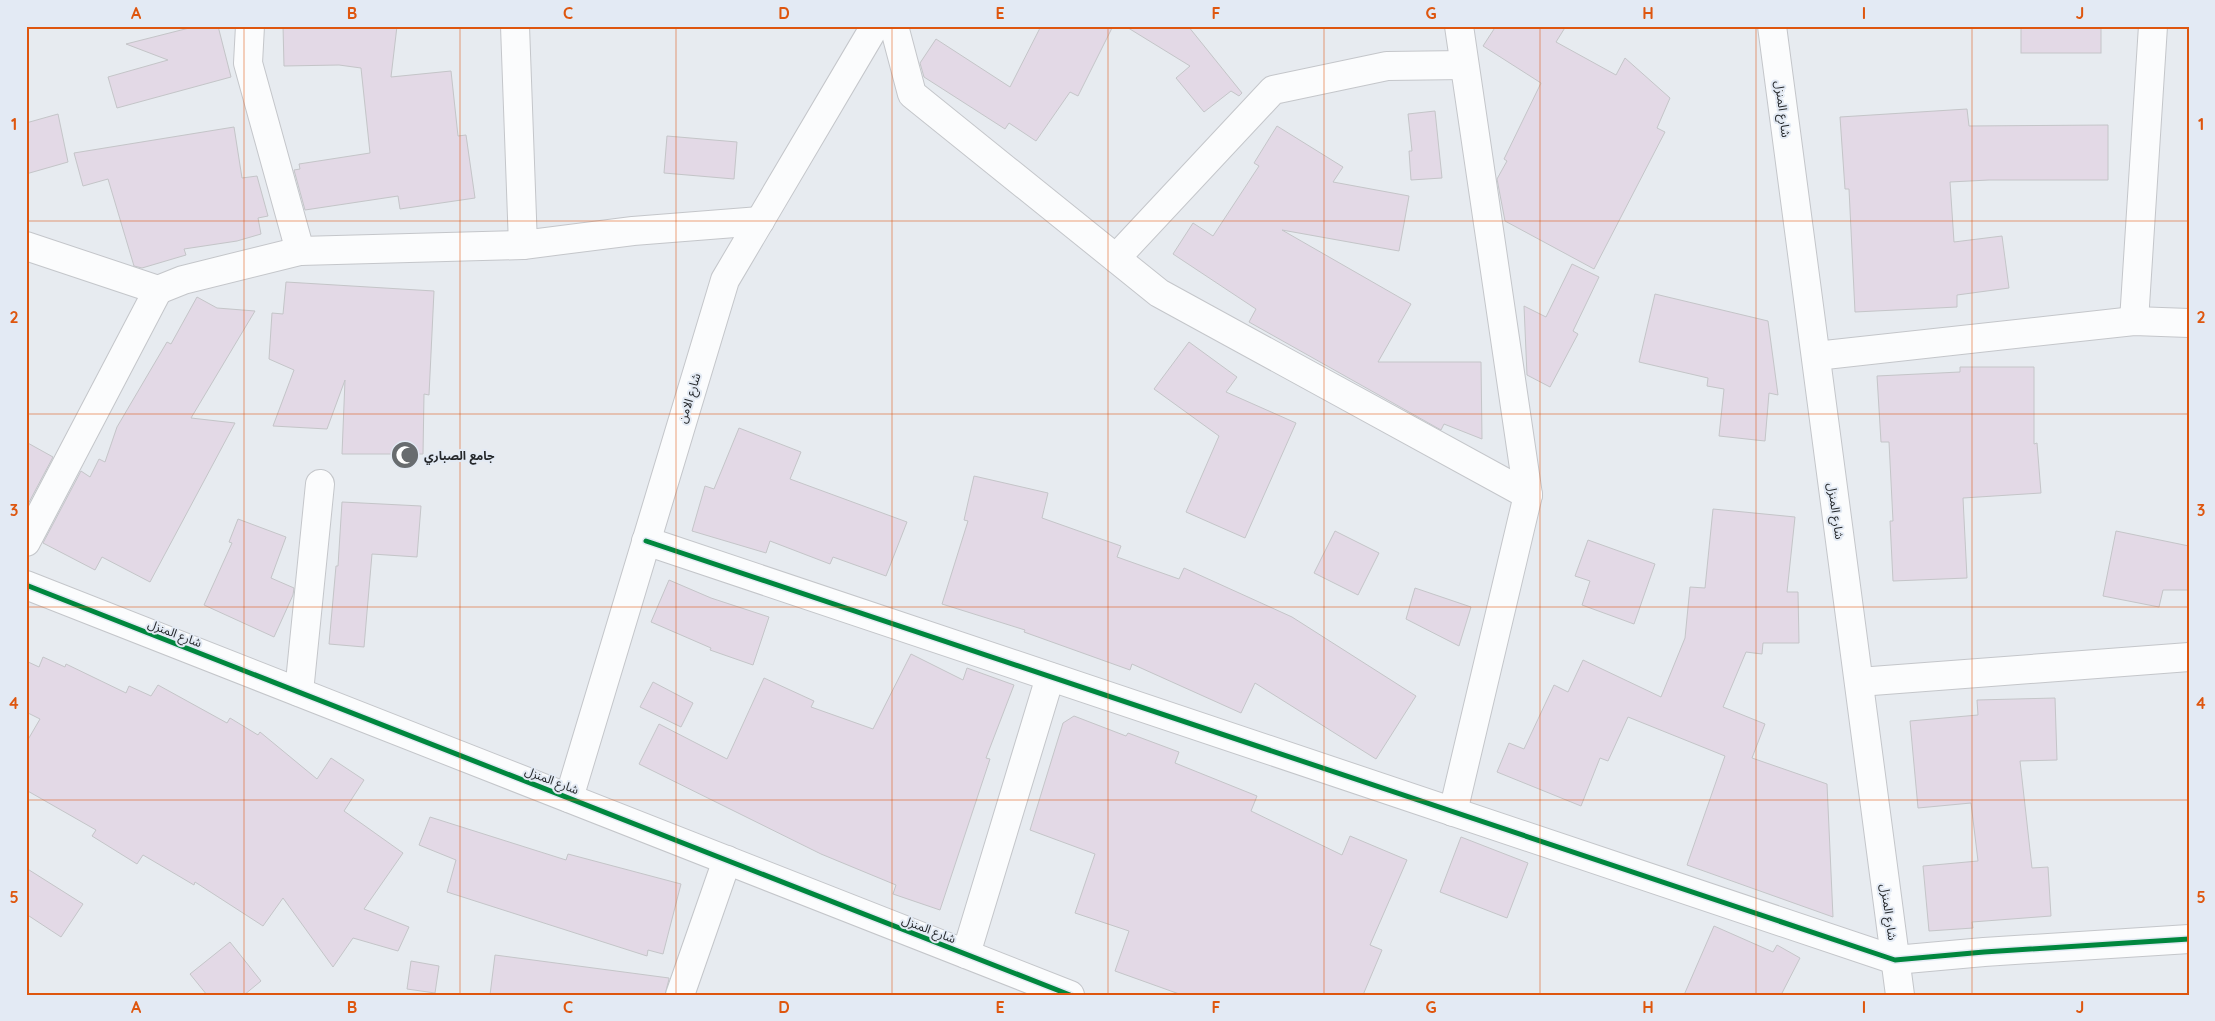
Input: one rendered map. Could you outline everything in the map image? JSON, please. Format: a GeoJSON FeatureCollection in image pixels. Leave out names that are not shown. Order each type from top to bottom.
{"type":"FeatureCollection","features":[{"type":"Feature","properties":{"kind":"street"},"geometry":{"type":"LineString","coordinates":[[250,26],[248,63],[300,251]]}},
{"type":"Feature","properties":{"kind":"street"},"geometry":{"type":"LineString","coordinates":[[514,26],[524,245]]}},
{"type":"Feature","properties":{"kind":"street","name":"شارع الامن"},"geometry":{"type":"LineString","coordinates":[[569,798],[725,280],[875,26]]}},
{"type":"Feature","properties":{"kind":"street"},"geometry":{"type":"LineString","coordinates":[[894,26],[912,94],[1159,293],[1528,496]]}},
{"type":"Feature","properties":{"kind":"street"},"geometry":{"type":"LineString","coordinates":[[1453,812],[1528,496],[1459,26]]}},
{"type":"Feature","properties":{"kind":"street","name":"شارع المنزل"},"geometry":{"type":"LineString","coordinates":[[1772,26],[1900,995]]}},
{"type":"Feature","properties":{"kind":"street"},"geometry":{"type":"LineString","coordinates":[[2134,321],[2154,26]]}},
{"type":"Feature","properties":{"kind":"street"},"geometry":{"type":"LineString","coordinates":[[1116,258],[1273,90],[1387,66],[1464,65]]}},
{"type":"Feature","properties":{"kind":"street"},"geometry":{"type":"LineString","coordinates":[[26,246],[158,290],[183,280],[300,251],[524,245],[634,231],[760,221]]}},
{"type":"Feature","properties":{"kind":"street"},"geometry":{"type":"LineString","coordinates":[[26,542],[158,290]]}},
{"type":"Feature","properties":{"kind":"street"},"geometry":{"type":"LineString","coordinates":[[1816,356],[2134,321],[2189,323]]}},
{"type":"Feature","properties":{"kind":"street"},"geometry":{"type":"LineString","coordinates":[[299,692],[320,484]]}},
{"type":"Feature","properties":{"kind":"street"},"geometry":{"type":"LineString","coordinates":[[646,541],[1896,960],[1984,952],[2189,939]]}},
{"type":"Feature","properties":{"kind":"street","name":"شارع المنزل"},"geometry":{"type":"LineString","coordinates":[[26,585],[1070,995]]}},
{"type":"Feature","properties":{"kind":"street"},"geometry":{"type":"LineString","coordinates":[[1859,682],[2189,657]]}},
{"type":"Feature","properties":{"kind":"street"},"geometry":{"type":"LineString","coordinates":[[966,954],[1050,677]]}},
{"type":"Feature","properties":{"kind":"street"},"geometry":{"type":"LineString","coordinates":[[680,995],[728,860]]}},
{"type":"Feature","properties":{"kind":"building"},"geometry":{"type":"Polygon","coordinates":[[[197,26],[218,26],[231,77],[117,108],[108,77],[168,60],[126,44],[197,26]]]}},
{"type":"Feature","properties":{"kind":"building"},"geometry":{"type":"Polygon","coordinates":[[[283,26],[397,26],[391,77],[451,71],[458,136],[466,135],[475,198],[400,209],[398,196],[305,210],[294,170],[300,169],[299,164],[370,153],[361,68],[339,65],[284,66],[283,26]]]}},
{"type":"Feature","properties":{"kind":"building"},"geometry":{"type":"Polygon","coordinates":[[[1041,26],[1113,26],[1078,96],[1070,92],[1036,141],[1009,123],[1005,129],[924,77],[920,63],[936,39],[1010,87],[1041,26]]]}},
{"type":"Feature","properties":{"kind":"building"},"geometry":{"type":"Polygon","coordinates":[[[1125,26],[1188,26],[1242,93],[1239,96],[1231,91],[1204,112],[1176,78],[1190,66],[1125,26]]]}},
{"type":"Feature","properties":{"kind":"building"},"geometry":{"type":"Polygon","coordinates":[[[1496,26],[1566,26],[1556,42],[1616,75],[1625,58],[1670,98],[1657,128],[1665,132],[1594,269],[1505,221],[1497,179],[1507,161],[1504,159],[1541,83],[1483,46],[1496,26]]]}},
{"type":"Feature","properties":{"kind":"building"},"geometry":{"type":"Polygon","coordinates":[[[2021,26],[2101,26],[2101,53],[2021,53],[2021,26]]]}},
{"type":"Feature","properties":{"kind":"building"},"geometry":{"type":"Polygon","coordinates":[[[1967,109],[1969,126],[2108,125],[2108,180],[1989,180],[1950,182],[1954,242],[2002,236],[2009,288],[1957,295],[1957,307],[1855,312],[1849,189],[1845,189],[1840,117],[1967,109]]]}},
{"type":"Feature","properties":{"kind":"building"},"geometry":{"type":"Polygon","coordinates":[[[1435,111],[1442,178],[1411,180],[1409,151],[1412,151],[1408,114],[1435,111]]]}},
{"type":"Feature","properties":{"kind":"building"},"geometry":{"type":"Polygon","coordinates":[[[58,114],[68,162],[26,174],[26,123],[58,114]]]}},
{"type":"Feature","properties":{"kind":"building"},"geometry":{"type":"Polygon","coordinates":[[[1277,126],[1343,167],[1333,182],[1409,196],[1399,251],[1282,230],[1411,304],[1378,362],[1481,362],[1482,439],[1444,424],[1441,430],[1249,322],[1256,309],[1173,254],[1193,223],[1213,236],[1259,166],[1254,163],[1277,126]]]}},
{"type":"Feature","properties":{"kind":"building"},"geometry":{"type":"Polygon","coordinates":[[[234,127],[242,178],[257,176],[268,216],[258,218],[261,234],[237,241],[184,249],[186,255],[142,268],[134,266],[108,179],[83,186],[74,153],[234,127]]]}},
{"type":"Feature","properties":{"kind":"building"},"geometry":{"type":"Polygon","coordinates":[[[667,136],[737,142],[734,179],[664,173],[667,136]]]}},
{"type":"Feature","properties":{"kind":"building"},"geometry":{"type":"Polygon","coordinates":[[[1572,264],[1599,277],[1573,331],[1578,334],[1550,387],[1527,375],[1524,306],[1546,317],[1572,264]]]}},
{"type":"Feature","properties":{"kind":"building"},"geometry":{"type":"Polygon","coordinates":[[[286,282],[434,291],[429,395],[424,394],[423,454],[342,454],[345,380],[327,429],[273,426],[294,370],[269,359],[272,313],[283,314],[286,282]]]}},
{"type":"Feature","properties":{"kind":"building"},"geometry":{"type":"Polygon","coordinates":[[[1655,294],[1768,321],[1778,395],[1769,393],[1765,441],[1719,436],[1724,389],[1707,386],[1708,378],[1639,362],[1655,294]]]}},
{"type":"Feature","properties":{"kind":"building"},"geometry":{"type":"Polygon","coordinates":[[[197,297],[217,308],[255,311],[191,418],[235,423],[150,582],[102,557],[95,570],[43,543],[81,471],[90,477],[99,459],[105,462],[117,427],[167,342],[171,344],[197,297]]]}},
{"type":"Feature","properties":{"kind":"building"},"geometry":{"type":"Polygon","coordinates":[[[1189,342],[1237,377],[1226,392],[1296,423],[1245,538],[1186,512],[1219,436],[1154,389],[1189,342]]]}},
{"type":"Feature","properties":{"kind":"building"},"geometry":{"type":"Polygon","coordinates":[[[1960,367],[2034,367],[2034,444],[2037,443],[2041,493],[1963,498],[1967,578],[1893,581],[1890,521],[1893,521],[1889,442],[1881,442],[1877,376],[1960,372],[1960,367]]]}},
{"type":"Feature","properties":{"kind":"building"},"geometry":{"type":"Polygon","coordinates":[[[739,428],[801,452],[790,479],[907,522],[886,576],[833,557],[830,564],[770,541],[766,553],[692,531],[705,486],[714,489],[739,428]]]}},
{"type":"Feature","properties":{"kind":"building"},"geometry":{"type":"Polygon","coordinates":[[[26,442],[53,457],[26,508],[26,442]]]}},
{"type":"Feature","properties":{"kind":"building"},"geometry":{"type":"Polygon","coordinates":[[[974,476],[1048,493],[1042,518],[1121,546],[1117,557],[1179,579],[1184,568],[1292,617],[1416,696],[1376,759],[1255,683],[1241,713],[1132,664],[1130,670],[1024,632],[1025,630],[942,604],[968,521],[964,520],[974,476]]]}},
{"type":"Feature","properties":{"kind":"building"},"geometry":{"type":"Polygon","coordinates":[[[342,502],[421,506],[417,557],[372,554],[364,647],[329,644],[336,566],[338,566],[342,502]]]}},
{"type":"Feature","properties":{"kind":"building"},"geometry":{"type":"Polygon","coordinates":[[[1713,509],[1795,517],[1787,592],[1798,592],[1799,643],[1763,643],[1762,654],[1746,652],[1723,707],[1765,724],[1752,758],[1827,784],[1833,917],[1687,865],[1725,756],[1628,717],[1608,761],[1600,758],[1581,806],[1497,772],[1509,743],[1524,749],[1554,685],[1568,692],[1583,660],[1661,697],[1685,638],[1690,587],[1705,588],[1713,509]]]}},
{"type":"Feature","properties":{"kind":"building"},"geometry":{"type":"Polygon","coordinates":[[[238,519],[286,537],[271,578],[294,588],[293,595],[274,637],[204,605],[232,543],[229,542],[238,519]]]}},
{"type":"Feature","properties":{"kind":"building"},"geometry":{"type":"Polygon","coordinates":[[[1335,531],[1379,553],[1358,595],[1314,573],[1335,531]]]}},
{"type":"Feature","properties":{"kind":"building"},"geometry":{"type":"Polygon","coordinates":[[[2116,531],[2189,546],[2189,590],[2163,590],[2159,607],[2103,596],[2116,531]]]}},
{"type":"Feature","properties":{"kind":"building"},"geometry":{"type":"Polygon","coordinates":[[[1588,540],[1655,564],[1634,624],[1582,605],[1590,581],[1575,576],[1588,540]]]}},
{"type":"Feature","properties":{"kind":"building"},"geometry":{"type":"Polygon","coordinates":[[[669,580],[711,598],[769,617],[753,665],[710,650],[711,648],[651,622],[669,580]]]}},
{"type":"Feature","properties":{"kind":"building"},"geometry":{"type":"Polygon","coordinates":[[[1415,588],[1471,607],[1459,646],[1406,619],[1415,588]]]}},
{"type":"Feature","properties":{"kind":"building"},"geometry":{"type":"Polygon","coordinates":[[[911,654],[963,680],[967,668],[1014,685],[986,758],[990,759],[940,910],[893,894],[896,885],[821,854],[639,764],[659,724],[727,759],[764,678],[814,701],[811,707],[873,729],[911,654]]]}},
{"type":"Feature","properties":{"kind":"building"},"geometry":{"type":"Polygon","coordinates":[[[43,657],[65,667],[66,664],[126,693],[129,686],[151,696],[158,685],[227,723],[230,718],[258,735],[260,732],[317,779],[331,758],[364,780],[344,811],[403,853],[364,909],[409,927],[398,951],[353,938],[333,967],[283,898],[263,926],[195,882],[194,885],[143,855],[137,864],[92,836],[96,830],[26,790],[26,743],[40,719],[26,712],[26,661],[39,667],[43,657]]]}},
{"type":"Feature","properties":{"kind":"building"},"geometry":{"type":"Polygon","coordinates":[[[653,682],[693,703],[681,727],[640,707],[653,682]]]}},
{"type":"Feature","properties":{"kind":"building"},"geometry":{"type":"Polygon","coordinates":[[[2055,698],[2057,760],[2020,761],[2032,868],[2048,867],[2051,916],[1972,922],[1973,928],[1929,931],[1923,866],[1978,861],[1971,803],[1918,808],[1910,721],[1978,715],[1977,700],[2055,698]]]}},
{"type":"Feature","properties":{"kind":"building"},"geometry":{"type":"Polygon","coordinates":[[[1074,716],[1126,736],[1128,733],[1179,752],[1175,763],[1257,796],[1251,811],[1342,855],[1350,836],[1407,860],[1370,945],[1382,950],[1363,995],[1182,995],[1115,971],[1129,931],[1075,913],[1095,854],[1030,830],[1063,723],[1074,716]]]}},
{"type":"Feature","properties":{"kind":"building"},"geometry":{"type":"Polygon","coordinates":[[[430,817],[566,860],[568,854],[681,884],[663,954],[648,950],[647,956],[447,892],[456,860],[419,845],[430,817]]]}},
{"type":"Feature","properties":{"kind":"building"},"geometry":{"type":"Polygon","coordinates":[[[1461,837],[1528,863],[1507,918],[1440,892],[1461,837]]]}},
{"type":"Feature","properties":{"kind":"building"},"geometry":{"type":"Polygon","coordinates":[[[26,868],[83,904],[61,937],[26,914],[26,868]]]}},
{"type":"Feature","properties":{"kind":"building"},"geometry":{"type":"Polygon","coordinates":[[[1714,926],[1773,952],[1777,945],[1800,958],[1781,995],[1684,995],[1714,926]]]}},
{"type":"Feature","properties":{"kind":"building"},"geometry":{"type":"Polygon","coordinates":[[[230,942],[261,981],[244,995],[207,995],[190,974],[230,942]]]}},
{"type":"Feature","properties":{"kind":"building"},"geometry":{"type":"Polygon","coordinates":[[[495,955],[669,979],[665,995],[490,995],[495,955]]]}},
{"type":"Feature","properties":{"kind":"building"},"geometry":{"type":"Polygon","coordinates":[[[411,961],[439,966],[435,993],[407,989],[411,961]]]}},
{"type":"Feature","properties":{"kind":"cycle path"},"geometry":{"type":"LineString","coordinates":[[646,541],[1895,960],[1984,952],[2189,939]]}},
{"type":"Feature","properties":{"kind":"cycle path"},"geometry":{"type":"LineString","coordinates":[[26,585],[1070,995]]}},
{"type":"Feature","properties":{"kind":"place","name":"جامع الصباري"},"geometry":{"type":"Point","coordinates":[405,455]}}]}
